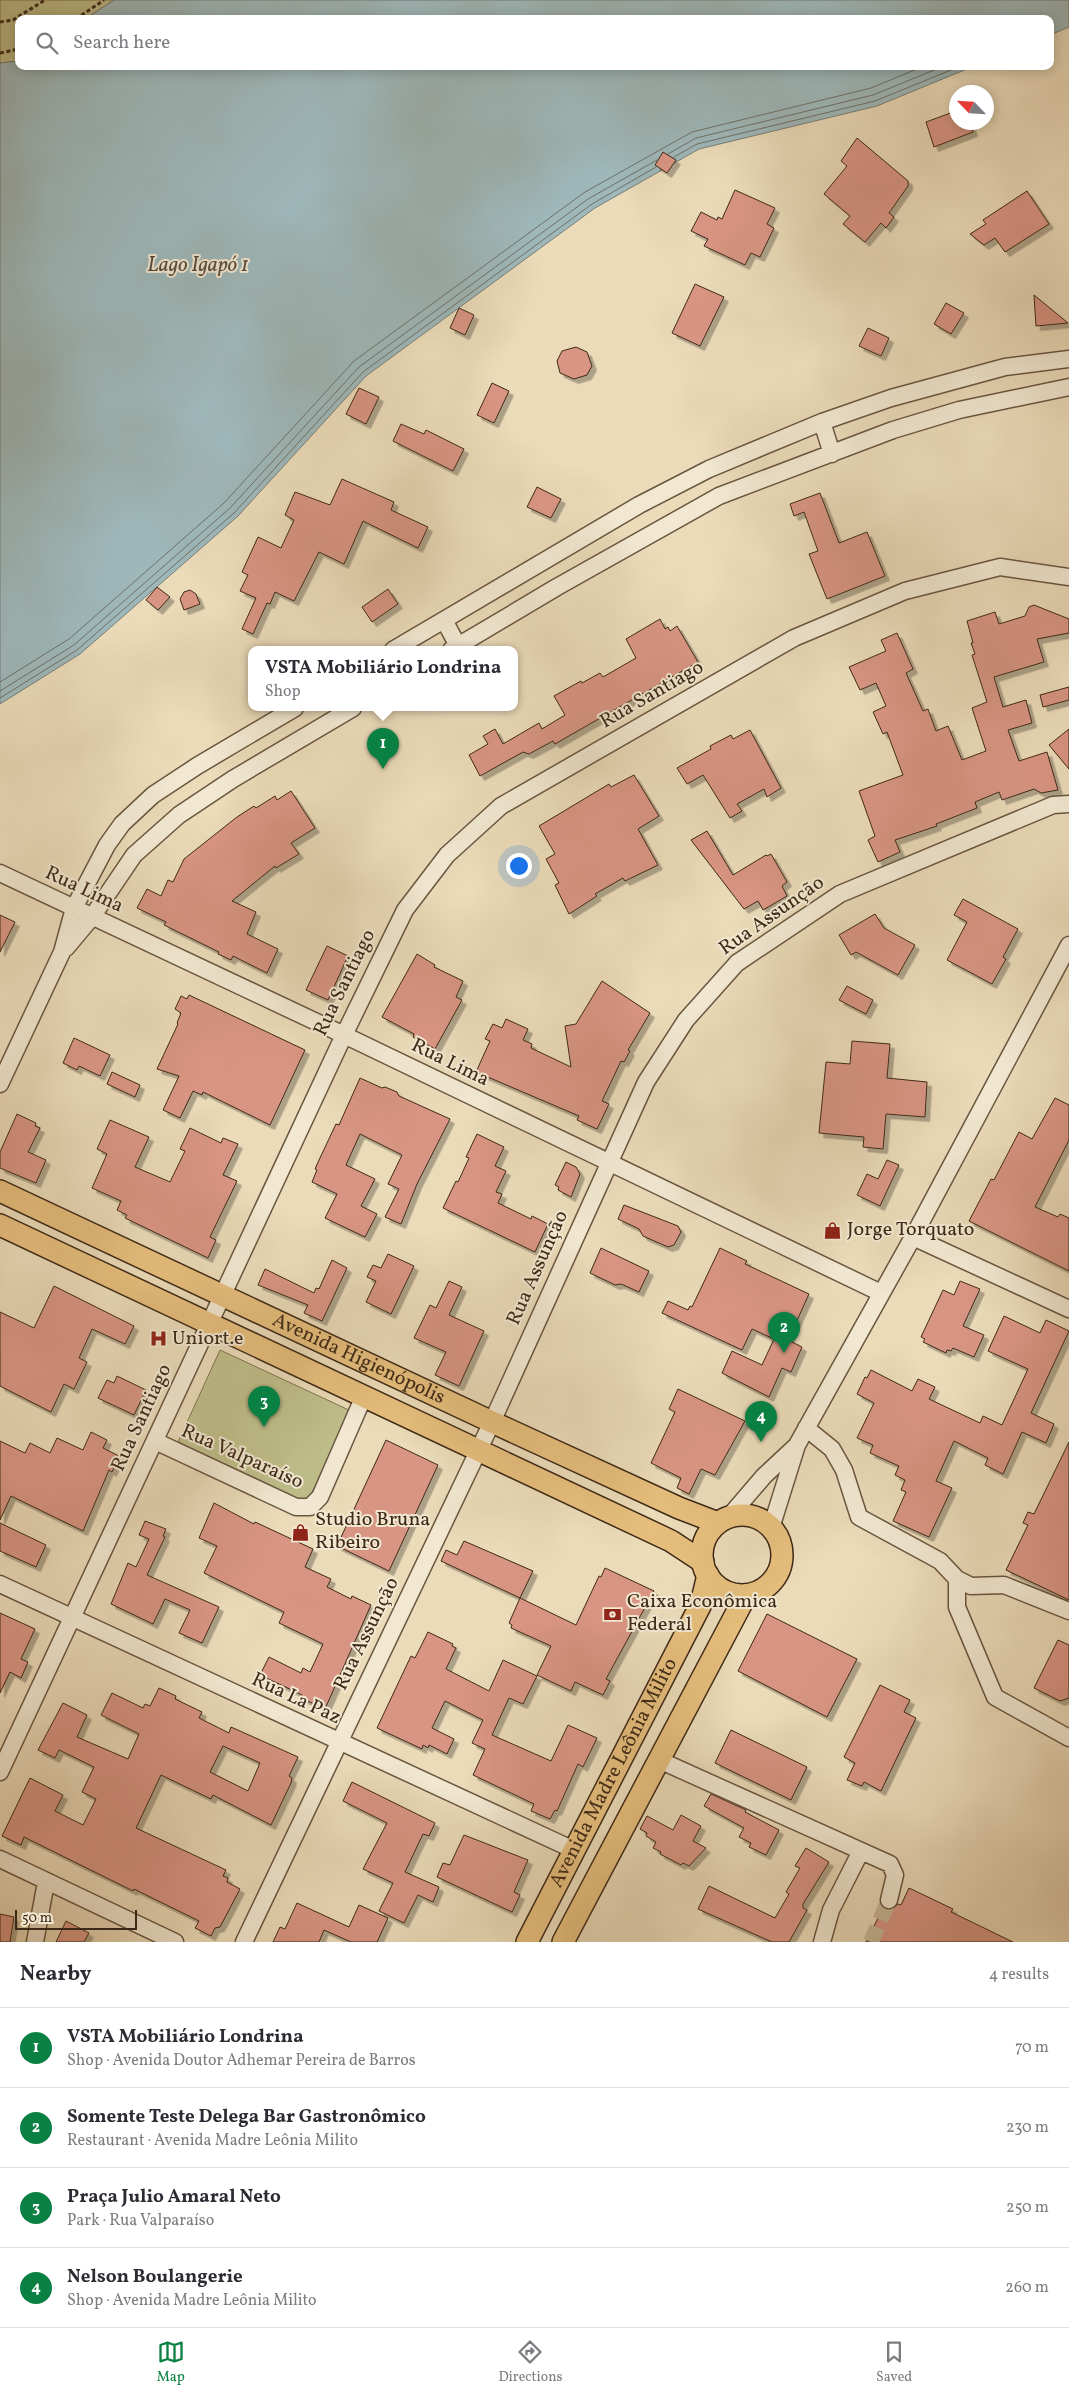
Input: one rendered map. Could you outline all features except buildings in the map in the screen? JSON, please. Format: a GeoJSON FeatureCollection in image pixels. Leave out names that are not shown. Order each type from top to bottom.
{"type":"FeatureCollection","features":[{"type":"Feature","properties":{"kind":"main road","name":"Avenida Higienópolis"},"geometry":{"type":"LineString","coordinates":[[0,1191],[679,1508],[723,1520]]}},
{"type":"Feature","properties":{"kind":"main road","name":"Avenida Higienópolis"},"geometry":{"type":"LineString","coordinates":[[0,1225],[671,1541],[705,1569]]}},
{"type":"Feature","properties":{"kind":"main road"},"geometry":{"type":"LineString","coordinates":[[739,1515],[751,1516],[761,1520],[771,1528],[778,1538],[782,1550],[781,1563],[777,1575],[769,1585],[746,1595],[724,1591],[705,1569],[705,1540],[723,1520],[739,1515]]}},
{"type":"Feature","properties":{"kind":"main road","name":"Avenida Madre Leônia Milito"},"geometry":{"type":"LineString","coordinates":[[527,1942],[701,1604],[705,1569]]}},
{"type":"Feature","properties":{"kind":"main road","name":"Avenida Madre Leônia Milito"},"geometry":{"type":"LineString","coordinates":[[563,1942],[746,1595]]}},
{"type":"Feature","properties":{"kind":"street"},"geometry":{"type":"LineString","coordinates":[[400,646],[639,505],[709,469],[822,422],[891,398],[1005,368],[1069,359]]}},
{"type":"Feature","properties":{"kind":"street"},"geometry":{"type":"LineString","coordinates":[[457,646],[557,587],[719,496],[893,430],[958,410],[1069,387]]}},
{"type":"Feature","properties":{"kind":"street"},"geometry":{"type":"LineString","coordinates":[[822,422],[832,454]]}},
{"type":"Feature","properties":{"kind":"street","name":"Rua Santiago"},"geometry":{"type":"LineString","coordinates":[[0,1772],[344,1035],[405,910],[448,855],[501,806],[794,638],[905,591],[1000,567],[1069,577]]}},
{"type":"Feature","properties":{"kind":"street"},"geometry":{"type":"LineString","coordinates":[[444,620],[453,646]]}},
{"type":"Feature","properties":{"kind":"street"},"geometry":{"type":"LineString","coordinates":[[0,1084],[62,952],[74,908],[122,824],[153,794],[290,711]]}},
{"type":"Feature","properties":{"kind":"street"},"geometry":{"type":"LineString","coordinates":[[62,952],[92,917],[134,855],[187,810],[233,778],[348,711]]}},
{"type":"Feature","properties":{"kind":"street","name":"Rua Assunção"},"geometry":{"type":"LineString","coordinates":[[244,1942],[492,1422],[608,1163],[651,1074],[686,1020],[737,963],[840,894],[1053,805],[1069,804]]}},
{"type":"Feature","properties":{"kind":"street"},"geometry":{"type":"LineString","coordinates":[[112,839],[118,851],[128,856],[134,855]]}},
{"type":"Feature","properties":{"kind":"street","name":"Rua Lima"},"geometry":{"type":"LineString","coordinates":[[0,873],[344,1035],[881,1293]]}},
{"type":"Feature","properties":{"kind":"street"},"geometry":{"type":"LineString","coordinates":[[771,1528],[797,1445],[913,1238],[1069,946]]}},
{"type":"Feature","properties":{"kind":"street"},"geometry":{"type":"LineString","coordinates":[[913,1238],[1069,1309]]}},
{"type":"Feature","properties":{"kind":"street","name":"Rua Valparaíso"},"geometry":{"type":"LineString","coordinates":[[154,1441],[296,1506],[310,1507],[320,1497],[364,1396]]}},
{"type":"Feature","properties":{"kind":"street"},"geometry":{"type":"LineString","coordinates":[[806,1428],[832,1449],[844,1470],[859,1517],[940,1561],[957,1580],[971,1586],[1004,1586],[1069,1611]]}},
{"type":"Feature","properties":{"kind":"street"},"geometry":{"type":"LineString","coordinates":[[723,1520],[764,1476],[797,1445]]}},
{"type":"Feature","properties":{"kind":"street"},"geometry":{"type":"LineString","coordinates":[[957,1580],[957,1607],[996,1697],[1069,1738]]}},
{"type":"Feature","properties":{"kind":"street","name":"Rua La Paz"},"geometry":{"type":"LineString","coordinates":[[0,1584],[574,1850]]}},
{"type":"Feature","properties":{"kind":"street"},"geometry":{"type":"LineString","coordinates":[[659,1760],[890,1864],[895,1875],[889,1900]]}},
{"type":"Feature","properties":{"kind":"street"},"geometry":{"type":"LineString","coordinates":[[822,1942],[832,1910],[861,1850]]}},
{"type":"Feature","properties":{"kind":"street"},"geometry":{"type":"LineString","coordinates":[[0,1860],[175,1942]]}},
{"type":"Feature","properties":{"kind":"street"},"geometry":{"type":"LineString","coordinates":[[35,1942],[46,1882]]}},
{"type":"Feature","properties":{"kind":"path"},"geometry":{"type":"LineString","coordinates":[[21,15],[45,0]]}},
{"type":"Feature","properties":{"kind":"path"},"geometry":{"type":"LineString","coordinates":[[82,15],[104,0]]}},
{"type":"Feature","properties":{"kind":"path"},"geometry":{"type":"LineString","coordinates":[[0,22],[15,19]]}},
{"type":"Feature","properties":{"kind":"path"},"geometry":{"type":"LineString","coordinates":[[0,53],[15,50]]}},
{"type":"Feature","properties":{"kind":"green space"},"geometry":{"type":"Polygon","coordinates":[[[0,0],[114,0],[91,15],[15,15],[15,61],[0,63],[0,0]]]}},
{"type":"Feature","properties":{"kind":"green space"},"geometry":{"type":"Polygon","coordinates":[[[220,1350],[351,1411],[307,1503],[178,1442],[220,1350]]]}},
{"type":"Feature","properties":{"kind":"water"},"geometry":{"type":"Polygon","coordinates":[[[114,0],[1069,0],[1069,27],[1054,33],[1054,15],[91,15],[114,0]]]}},
{"type":"Feature","properties":{"kind":"water","name":"Lago Igapó 1"},"geometry":{"type":"Polygon","coordinates":[[[15,61],[15,70],[964,70],[877,106],[699,149],[595,208],[366,376],[238,516],[80,654],[0,704],[0,63],[15,61]]]}},
{"type":"Feature","properties":{"kind":"tunnel"},"geometry":{"type":"LineString","coordinates":[[871,1942],[889,1900]]}},
{"type":"Feature","properties":{"kind":"place","name":"VSTA Mobiliário Londrina"},"geometry":{"type":"Point","coordinates":[383,769]}},
{"type":"Feature","properties":{"kind":"place","name":"Jorge Torquato"},"geometry":{"type":"Point","coordinates":[833,1230]}},
{"type":"Feature","properties":{"kind":"place","name":"Uniort.e"},"geometry":{"type":"Point","coordinates":[158,1339]}},
{"type":"Feature","properties":{"kind":"place","name":"Somente Teste Delega Bar Gastronômico"},"geometry":{"type":"Point","coordinates":[784,1353]}},
{"type":"Feature","properties":{"kind":"place","name":"Praça Julio Amaral Neto"},"geometry":{"type":"Point","coordinates":[264,1427]}},
{"type":"Feature","properties":{"kind":"place","name":"Nelson Boulangerie"},"geometry":{"type":"Point","coordinates":[761,1442]}},
{"type":"Feature","properties":{"kind":"place","name":"Studio Bruna Ribeiro"},"geometry":{"type":"Point","coordinates":[301,1532]}},
{"type":"Feature","properties":{"kind":"place","name":"Caixa Econômica Federal"},"geometry":{"type":"Point","coordinates":[613,1614]}}]}
